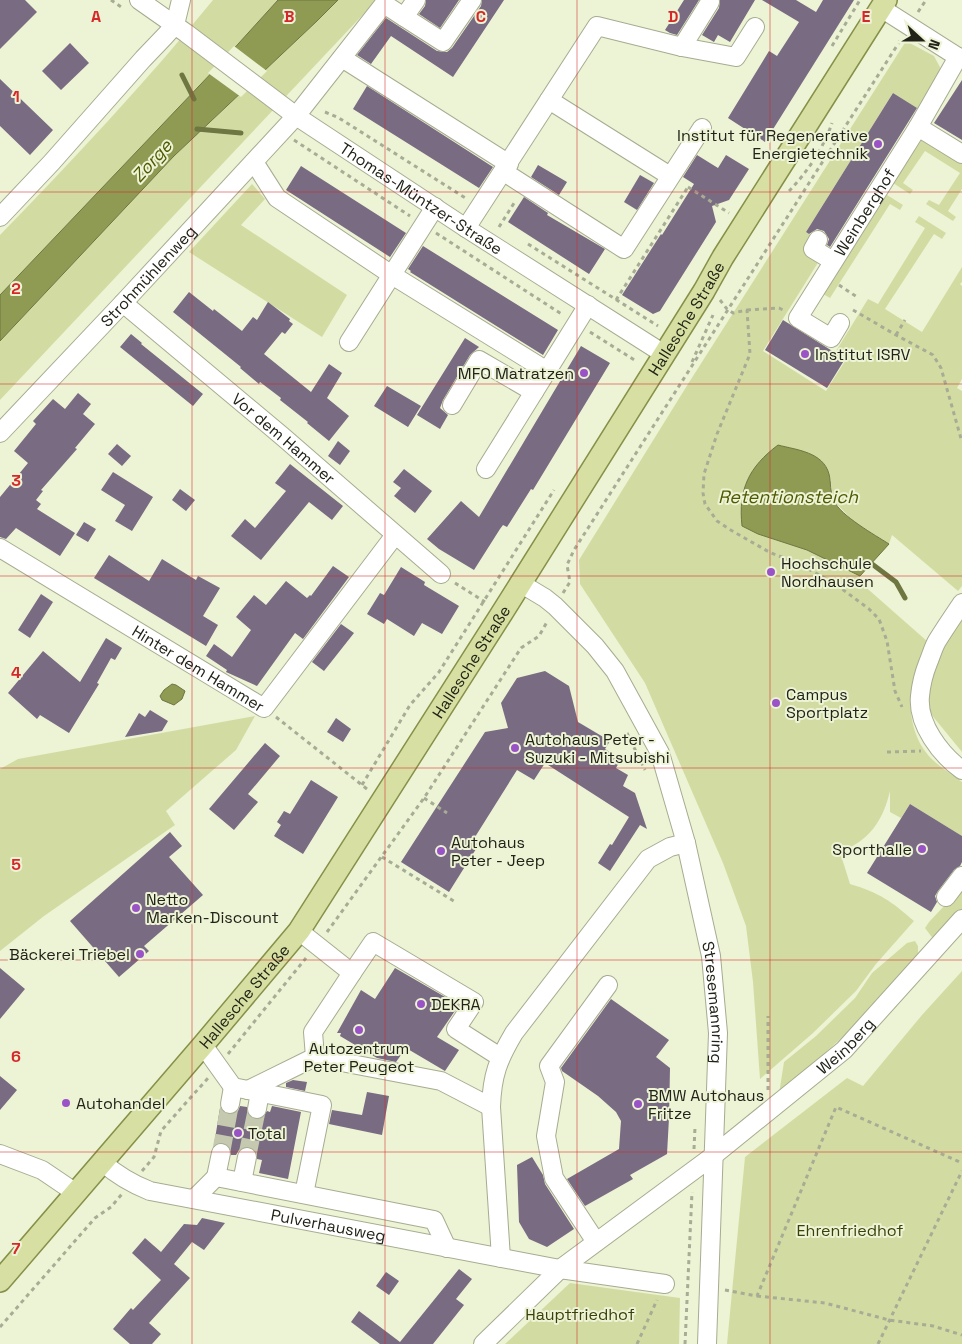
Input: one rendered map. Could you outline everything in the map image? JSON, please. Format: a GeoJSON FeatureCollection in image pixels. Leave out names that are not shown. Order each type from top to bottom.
{"type":"FeatureCollection","features":[{"type":"Feature","properties":{"kind":"main road","name":"Hallesche Straße"},"geometry":{"type":"LineString","coordinates":[[0,1281],[204,1045],[299,931],[502,613],[883,4]]}},
{"type":"Feature","properties":{"kind":"street","name":"Thomas-Müntzer-Straße"},"geometry":{"type":"LineString","coordinates":[[139,0],[279,103],[300,110],[466,228],[664,354]]}},
{"type":"Feature","properties":{"kind":"street"},"geometry":{"type":"LineString","coordinates":[[0,217],[180,29],[182,0]]}},
{"type":"Feature","properties":{"kind":"street"},"geometry":{"type":"LineString","coordinates":[[416,0],[404,17],[443,42],[472,0]]}},
{"type":"Feature","properties":{"kind":"street"},"geometry":{"type":"LineString","coordinates":[[682,47],[710,2]]}},
{"type":"Feature","properties":{"kind":"street","name":"Strohmühlenweg"},"geometry":{"type":"LineString","coordinates":[[0,433],[281,132],[384,4],[404,17]]}},
{"type":"Feature","properties":{"kind":"street","name":"Weinberghof"},"geometry":{"type":"LineString","coordinates":[[798,318],[960,57],[910,26],[883,4]]}},
{"type":"Feature","properties":{"kind":"street"},"geometry":{"type":"LineString","coordinates":[[466,228],[597,26],[682,47],[736,57],[755,27]]}},
{"type":"Feature","properties":{"kind":"street"},"geometry":{"type":"LineString","coordinates":[[342,58],[506,168],[525,186],[624,249],[702,128]]}},
{"type":"Feature","properties":{"kind":"street"},"geometry":{"type":"LineString","coordinates":[[549,100],[670,176]]}},
{"type":"Feature","properties":{"kind":"street"},"geometry":{"type":"LineString","coordinates":[[918,127],[962,154]]}},
{"type":"Feature","properties":{"kind":"street"},"geometry":{"type":"LineString","coordinates":[[254,162],[277,198],[392,275],[547,371]]}},
{"type":"Feature","properties":{"kind":"street"},"geometry":{"type":"LineString","coordinates":[[349,342],[435,207]]}},
{"type":"Feature","properties":{"kind":"street"},"geometry":{"type":"LineString","coordinates":[[818,240],[813,249],[834,261]]}},
{"type":"Feature","properties":{"kind":"street","name":"Vor dem Hammer"},"geometry":{"type":"LineString","coordinates":[[123,303],[290,443],[441,574]]}},
{"type":"Feature","properties":{"kind":"street"},"geometry":{"type":"LineString","coordinates":[[486,469],[588,305]]}},
{"type":"Feature","properties":{"kind":"street"},"geometry":{"type":"LineString","coordinates":[[798,318],[831,338],[840,324]]}},
{"type":"Feature","properties":{"kind":"street"},"geometry":{"type":"LineString","coordinates":[[452,405],[479,360],[534,392]]}},
{"type":"Feature","properties":{"kind":"street","name":"Hinter dem Hammer"},"geometry":{"type":"LineString","coordinates":[[0,548],[264,708],[395,535]]}},
{"type":"Feature","properties":{"kind":"street","name":"Stresemannring"},"geometry":{"type":"LineString","coordinates":[[520,583],[555,606],[594,646],[615,671],[660,753],[686,843],[711,956],[718,1033],[707,1344]]}},
{"type":"Feature","properties":{"kind":"street"},"geometry":{"type":"LineString","coordinates":[[962,602],[936,643],[924,675],[919,698],[922,715],[939,750],[962,770]]}},
{"type":"Feature","properties":{"kind":"street"},"geometry":{"type":"LineString","coordinates":[[501,1258],[491,1107],[492,1084],[500,1057],[514,1033],[648,859],[670,847],[686,843]]}},
{"type":"Feature","properties":{"kind":"street"},"geometry":{"type":"LineString","coordinates":[[946,897],[962,876]]}},
{"type":"Feature","properties":{"kind":"street","name":"Weinberg"},"geometry":{"type":"LineString","coordinates":[[483,1344],[560,1269],[713,1156],[844,1050],[962,919]]}},
{"type":"Feature","properties":{"kind":"street"},"geometry":{"type":"LineString","coordinates":[[299,931],[352,973]]}},
{"type":"Feature","properties":{"kind":"street"},"geometry":{"type":"LineString","coordinates":[[315,1057],[313,1032],[372,942],[474,1002],[456,1029],[500,1057]]}},
{"type":"Feature","properties":{"kind":"street"},"geometry":{"type":"LineString","coordinates":[[596,1242],[554,1178],[546,1136],[555,1082],[549,1066],[608,985]]}},
{"type":"Feature","properties":{"kind":"street"},"geometry":{"type":"LineString","coordinates":[[204,1045],[246,1096],[322,1105],[304,1194]]}},
{"type":"Feature","properties":{"kind":"street"},"geometry":{"type":"LineString","coordinates":[[246,1096],[315,1057],[441,1082],[491,1107]]}},
{"type":"Feature","properties":{"kind":"street"},"geometry":{"type":"LineString","coordinates":[[194,1199],[216,1177],[220,1153]]}},
{"type":"Feature","properties":{"kind":"street"},"geometry":{"type":"LineString","coordinates":[[0,1154],[42,1170],[76,1193]]}},
{"type":"Feature","properties":{"kind":"street"},"geometry":{"type":"LineString","coordinates":[[242,1182],[247,1157]]}},
{"type":"Feature","properties":{"kind":"street","name":"Pulverhausweg"},"geometry":{"type":"LineString","coordinates":[[102,1162],[116,1174],[136,1186],[150,1191],[560,1269],[665,1284]]}},
{"type":"Feature","properties":{"kind":"street"},"geometry":{"type":"LineString","coordinates":[[216,1177],[434,1220],[447,1248]]}},
{"type":"Feature","properties":{"kind":"path"},"geometry":{"type":"LineString","coordinates":[[555,606],[570,582],[567,565],[574,550],[926,0]]}},
{"type":"Feature","properties":{"kind":"path"},"geometry":{"type":"LineString","coordinates":[[300,110],[339,118],[508,232]]}},
{"type":"Feature","properties":{"kind":"path"},"geometry":{"type":"LineString","coordinates":[[281,132],[636,362]]}},
{"type":"Feature","properties":{"kind":"path"},"geometry":{"type":"LineString","coordinates":[[670,176],[729,212]]}},
{"type":"Feature","properties":{"kind":"path"},"geometry":{"type":"LineString","coordinates":[[499,226],[525,186]]}},
{"type":"Feature","properties":{"kind":"path"},"geometry":{"type":"LineString","coordinates":[[616,300],[688,187]]}},
{"type":"Feature","properties":{"kind":"path"},"geometry":{"type":"LineString","coordinates":[[524,242],[658,326]]}},
{"type":"Feature","properties":{"kind":"path"},"geometry":{"type":"LineString","coordinates":[[838,284],[843,290],[857,297]]}},
{"type":"Feature","properties":{"kind":"path"},"geometry":{"type":"LineString","coordinates":[[704,291],[720,300],[733,313],[779,308],[798,318]]}},
{"type":"Feature","properties":{"kind":"path"},"geometry":{"type":"LineString","coordinates":[[850,308],[933,354],[941,368],[962,442]]}},
{"type":"Feature","properties":{"kind":"path"},"geometry":{"type":"LineString","coordinates":[[747,310],[750,354],[717,434],[704,474],[703,493],[705,504],[717,521],[729,529],[769,552],[819,574],[869,609],[879,619],[887,641],[895,691],[902,706],[908,714],[922,715]]}},
{"type":"Feature","properties":{"kind":"path"},"geometry":{"type":"LineString","coordinates":[[896,335],[906,320]]}},
{"type":"Feature","properties":{"kind":"path"},"geometry":{"type":"LineString","coordinates":[[441,574],[502,613]]}},
{"type":"Feature","properties":{"kind":"path"},"geometry":{"type":"LineString","coordinates":[[362,785],[410,705],[439,672],[484,601]]}},
{"type":"Feature","properties":{"kind":"path"},"geometry":{"type":"LineString","coordinates":[[546,624],[552,629]]}},
{"type":"Feature","properties":{"kind":"path"},"geometry":{"type":"LineString","coordinates":[[264,708],[383,801]]}},
{"type":"Feature","properties":{"kind":"path"},"geometry":{"type":"LineString","coordinates":[[626,731],[646,774]]}},
{"type":"Feature","properties":{"kind":"path"},"geometry":{"type":"LineString","coordinates":[[887,752],[939,750]]}},
{"type":"Feature","properties":{"kind":"path"},"geometry":{"type":"LineString","coordinates":[[424,798],[447,813]]}},
{"type":"Feature","properties":{"kind":"path"},"geometry":{"type":"LineString","coordinates":[[382,857],[457,903]]}},
{"type":"Feature","properties":{"kind":"path"},"geometry":{"type":"LineString","coordinates":[[767,1113],[768,1016]]}},
{"type":"Feature","properties":{"kind":"path"},"geometry":{"type":"LineString","coordinates":[[757,1296],[836,1107],[962,1163]]}},
{"type":"Feature","properties":{"kind":"path"},"geometry":{"type":"LineString","coordinates":[[685,1344],[692,1170],[696,1124]]}},
{"type":"Feature","properties":{"kind":"path"},"geometry":{"type":"LineString","coordinates":[[878,1344],[962,1171]]}},
{"type":"Feature","properties":{"kind":"path"},"geometry":{"type":"LineString","coordinates":[[637,1344],[665,1284]]}},
{"type":"Feature","properties":{"kind":"path"},"geometry":{"type":"LineString","coordinates":[[688,1286],[709,1287],[757,1296],[825,1303],[889,1320],[933,1326],[962,1335]]}},
{"type":"Feature","properties":{"kind":"green space"},"geometry":{"type":"Polygon","coordinates":[[[213,0],[278,0],[219,65],[0,295],[0,235],[109,120],[213,0]]]}},
{"type":"Feature","properties":{"kind":"green space"},"geometry":{"type":"Polygon","coordinates":[[[338,0],[382,0],[372,5],[0,400],[0,341],[174,156],[338,0]]]}},
{"type":"Feature","properties":{"kind":"green space","name":"Hochschule Nordhausen"},"geometry":{"type":"Polygon","coordinates":[[[906,41],[934,56],[942,71],[918,109],[893,93],[806,232],[814,237],[804,252],[819,261],[763,351],[826,391],[847,358],[836,351],[868,299],[878,304],[925,228],[915,222],[919,216],[946,233],[942,239],[934,234],[885,309],[922,332],[962,267],[962,282],[960,284],[962,286],[962,379],[957,388],[962,391],[962,586],[958,591],[892,535],[889,544],[853,521],[834,501],[829,472],[758,534],[807,550],[860,576],[861,583],[928,642],[914,675],[910,702],[911,715],[914,728],[925,751],[937,764],[962,782],[962,836],[910,804],[901,818],[890,812],[890,791],[879,821],[873,829],[859,842],[840,852],[850,884],[885,898],[914,921],[876,964],[856,991],[813,1033],[760,1079],[753,982],[746,926],[723,863],[645,683],[580,584],[579,560],[688,384],[906,41]]]}},
{"type":"Feature","properties":{"kind":"green space"},"geometry":{"type":"Polygon","coordinates":[[[923,138],[962,164],[962,189],[948,211],[956,217],[953,221],[926,204],[929,200],[939,205],[960,173],[925,151],[903,183],[913,190],[910,194],[893,183],[923,138]]]}},
{"type":"Feature","properties":{"kind":"green space"},"geometry":{"type":"Polygon","coordinates":[[[252,184],[265,199],[241,225],[347,295],[322,337],[189,252],[252,184]]]}},
{"type":"Feature","properties":{"kind":"green space"},"geometry":{"type":"Polygon","coordinates":[[[887,195],[903,205],[900,210],[890,204],[830,298],[823,294],[887,195]]]}},
{"type":"Feature","properties":{"kind":"green space"},"geometry":{"type":"Polygon","coordinates":[[[962,618],[962,752],[926,708],[929,680],[938,656],[962,618]]]}},
{"type":"Feature","properties":{"kind":"green space"},"geometry":{"type":"Polygon","coordinates":[[[255,716],[236,750],[166,811],[175,825],[44,916],[0,951],[0,769],[18,759],[255,716]]]}},
{"type":"Feature","properties":{"kind":"green space"},"geometry":{"type":"Polygon","coordinates":[[[962,887],[962,911],[934,940],[925,928],[962,887]]]}},
{"type":"Feature","properties":{"kind":"green space"},"geometry":{"type":"Polygon","coordinates":[[[915,941],[918,946],[918,953],[910,966],[867,1010],[856,1025],[779,1094],[784,1062],[816,1036],[855,998],[872,973],[907,943],[915,941]]]}},
{"type":"Feature","properties":{"kind":"green space","name":"Ehrenfriedhof"},"geometry":{"type":"Polygon","coordinates":[[[962,971],[962,1344],[727,1344],[745,1157],[847,1078],[863,1086],[922,1015],[962,971]]]}},
{"type":"Feature","properties":{"kind":"green space","name":"Hauptfriedhof"},"geometry":{"type":"Polygon","coordinates":[[[570,1283],[680,1298],[679,1344],[505,1344],[570,1283]]]}},
{"type":"Feature","properties":{"kind":"water","name":"Zorge"},"geometry":{"type":"Polygon","coordinates":[[[278,0],[338,0],[174,156],[0,341],[0,295],[219,65],[278,0]]]}},
{"type":"Feature","properties":{"kind":"water","name":"Retentionsteich"},"geometry":{"type":"Polygon","coordinates":[[[778,445],[808,453],[821,461],[829,474],[832,495],[838,507],[859,525],[889,544],[860,576],[807,550],[758,534],[742,526],[742,501],[748,480],[760,462],[778,445]]]}},
{"type":"Feature","properties":{"kind":"water"},"geometry":{"type":"Polygon","coordinates":[[[172,684],[185,691],[182,699],[174,705],[162,700],[160,696],[172,684]]]}},
{"type":"Feature","properties":{"kind":"pier"},"geometry":{"type":"Polygon","coordinates":[[[234,46],[267,71],[241,97],[208,73],[234,46]]]}},
{"type":"Feature","properties":{"kind":"building"},"geometry":{"type":"Polygon","coordinates":[[[0,0],[25,0],[37,12],[0,49],[0,0]]]}},
{"type":"Feature","properties":{"kind":"building"},"geometry":{"type":"Polygon","coordinates":[[[426,0],[459,0],[440,28],[419,14],[425,6],[426,0]]]}},
{"type":"Feature","properties":{"kind":"building"},"geometry":{"type":"Polygon","coordinates":[[[482,0],[504,0],[453,77],[391,36],[371,64],[357,55],[386,18],[437,51],[447,52],[452,48],[481,6],[482,0]]]}},
{"type":"Feature","properties":{"kind":"building"},"geometry":{"type":"Polygon","coordinates":[[[684,0],[699,0],[677,35],[670,33],[665,30],[684,0]]]}},
{"type":"Feature","properties":{"kind":"building"},"geometry":{"type":"Polygon","coordinates":[[[720,0],[755,0],[730,42],[718,35],[714,42],[702,35],[719,8],[720,0]]]}},
{"type":"Feature","properties":{"kind":"building"},"geometry":{"type":"Polygon","coordinates":[[[762,0],[796,0],[816,12],[823,0],[854,0],[765,142],[728,118],[769,51],[777,56],[799,22],[762,0]]]}},
{"type":"Feature","properties":{"kind":"building"},"geometry":{"type":"Polygon","coordinates":[[[70,43],[89,63],[61,90],[42,71],[70,43]]]}},
{"type":"Feature","properties":{"kind":"building"},"geometry":{"type":"Polygon","coordinates":[[[0,79],[53,130],[30,155],[0,126],[0,79]]]}},
{"type":"Feature","properties":{"kind":"building"},"geometry":{"type":"Polygon","coordinates":[[[962,80],[962,140],[934,123],[962,80]]]}},
{"type":"Feature","properties":{"kind":"building"},"geometry":{"type":"Polygon","coordinates":[[[367,86],[493,167],[479,188],[353,109],[367,86]]]}},
{"type":"Feature","properties":{"kind":"building","name":"Institut für Regenerative Energietechnik"},"geometry":{"type":"Polygon","coordinates":[[[893,93],[917,108],[830,247],[827,245],[829,239],[824,231],[817,229],[809,234],[806,232],[893,93]]]}},
{"type":"Feature","properties":{"kind":"building"},"geometry":{"type":"Polygon","coordinates":[[[697,155],[718,168],[726,155],[749,169],[729,200],[712,206],[716,222],[660,311],[653,314],[622,295],[694,184],[683,177],[697,155]]]}},
{"type":"Feature","properties":{"kind":"building"},"geometry":{"type":"Polygon","coordinates":[[[538,165],[567,182],[559,195],[531,177],[538,165]]]}},
{"type":"Feature","properties":{"kind":"building"},"geometry":{"type":"Polygon","coordinates":[[[301,166],[406,233],[390,257],[286,190],[301,166]]]}},
{"type":"Feature","properties":{"kind":"building"},"geometry":{"type":"Polygon","coordinates":[[[640,175],[654,183],[637,210],[624,202],[640,175]]]}},
{"type":"Feature","properties":{"kind":"building"},"geometry":{"type":"Polygon","coordinates":[[[524,197],[548,213],[547,215],[605,249],[589,274],[508,222],[524,197]]]}},
{"type":"Feature","properties":{"kind":"building"},"geometry":{"type":"Polygon","coordinates":[[[423,246],[558,330],[543,355],[410,272],[408,269],[423,246]]]}},
{"type":"Feature","properties":{"kind":"building"},"geometry":{"type":"Polygon","coordinates":[[[189,292],[242,331],[253,317],[257,320],[268,302],[290,319],[289,321],[293,324],[285,334],[282,332],[264,354],[311,392],[329,364],[342,373],[327,398],[349,416],[329,441],[280,400],[281,398],[260,382],[259,384],[173,312],[189,292]]]}},
{"type":"Feature","properties":{"kind":"building","name":"Institut ISRV"},"geometry":{"type":"Polygon","coordinates":[[[783,320],[845,359],[827,388],[765,350],[783,320]]]}},
{"type":"Feature","properties":{"kind":"building"},"geometry":{"type":"Polygon","coordinates":[[[131,334],[203,394],[193,406],[120,347],[131,334]]]}},
{"type":"Feature","properties":{"kind":"building"},"geometry":{"type":"Polygon","coordinates":[[[465,338],[479,347],[470,355],[443,400],[440,408],[448,415],[440,429],[417,415],[465,338]]]}},
{"type":"Feature","properties":{"kind":"building"},"geometry":{"type":"Polygon","coordinates":[[[581,346],[610,363],[533,490],[531,489],[507,527],[503,525],[500,529],[474,570],[439,549],[427,539],[461,501],[479,517],[581,346]]]}},
{"type":"Feature","properties":{"kind":"building"},"geometry":{"type":"Polygon","coordinates":[[[387,386],[421,406],[408,427],[374,406],[387,386]]]}},
{"type":"Feature","properties":{"kind":"building"},"geometry":{"type":"Polygon","coordinates":[[[78,393],[91,404],[83,414],[95,424],[75,448],[77,449],[41,490],[43,491],[36,500],[41,504],[37,509],[75,533],[60,556],[16,528],[6,539],[0,537],[0,497],[28,463],[14,451],[36,424],[33,421],[53,399],[65,409],[78,393]]]}},
{"type":"Feature","properties":{"kind":"building"},"geometry":{"type":"Polygon","coordinates":[[[338,441],[350,451],[340,465],[328,456],[338,441]]]}},
{"type":"Feature","properties":{"kind":"building"},"geometry":{"type":"Polygon","coordinates":[[[117,444],[131,456],[122,466],[108,454],[117,444]]]}},
{"type":"Feature","properties":{"kind":"building"},"geometry":{"type":"Polygon","coordinates":[[[290,464],[343,506],[332,520],[309,502],[261,560],[231,536],[245,519],[255,528],[286,491],[275,483],[290,464]]]}},
{"type":"Feature","properties":{"kind":"building"},"geometry":{"type":"Polygon","coordinates":[[[404,469],[432,491],[415,513],[394,496],[401,488],[393,482],[404,469]]]}},
{"type":"Feature","properties":{"kind":"building"},"geometry":{"type":"Polygon","coordinates":[[[113,472],[153,497],[132,531],[115,521],[125,505],[101,490],[113,472]]]}},
{"type":"Feature","properties":{"kind":"building"},"geometry":{"type":"Polygon","coordinates":[[[180,489],[195,500],[186,511],[172,500],[180,489]]]}},
{"type":"Feature","properties":{"kind":"building"},"geometry":{"type":"Polygon","coordinates":[[[84,522],[96,529],[88,542],[76,535],[84,522]]]}},
{"type":"Feature","properties":{"kind":"building"},"geometry":{"type":"Polygon","coordinates":[[[109,555],[149,581],[162,559],[196,580],[198,576],[220,588],[203,616],[218,625],[206,646],[94,578],[109,555]]]}},
{"type":"Feature","properties":{"kind":"building"},"geometry":{"type":"Polygon","coordinates":[[[333,566],[349,577],[303,639],[295,633],[257,686],[226,672],[227,670],[206,656],[214,644],[232,657],[251,630],[236,617],[254,595],[266,605],[286,581],[307,598],[311,596],[333,566]]]}},
{"type":"Feature","properties":{"kind":"building"},"geometry":{"type":"Polygon","coordinates":[[[401,567],[425,582],[424,585],[459,606],[442,634],[422,623],[414,636],[387,619],[384,624],[367,614],[380,593],[384,595],[401,567]]]}},
{"type":"Feature","properties":{"kind":"building"},"geometry":{"type":"Polygon","coordinates":[[[41,594],[53,602],[30,638],[18,630],[41,594]]]}},
{"type":"Feature","properties":{"kind":"building"},"geometry":{"type":"Polygon","coordinates":[[[341,624],[354,633],[324,671],[312,662],[341,624]]]}},
{"type":"Feature","properties":{"kind":"building"},"geometry":{"type":"Polygon","coordinates":[[[106,638],[122,648],[115,660],[111,658],[97,683],[99,684],[69,733],[40,715],[37,719],[8,693],[43,651],[80,682],[106,638]]]}},
{"type":"Feature","properties":{"kind":"building"},"geometry":{"type":"Polygon","coordinates":[[[545,671],[569,686],[578,722],[610,741],[605,749],[621,759],[616,768],[628,775],[623,786],[635,793],[647,829],[640,825],[610,871],[598,863],[610,844],[612,845],[629,817],[545,763],[534,780],[517,770],[475,837],[481,841],[449,892],[401,862],[485,732],[508,728],[501,703],[517,678],[545,671]]]}},
{"type":"Feature","properties":{"kind":"building"},"geometry":{"type":"Polygon","coordinates":[[[150,710],[168,721],[162,731],[125,737],[139,713],[145,717],[150,710]]]}},
{"type":"Feature","properties":{"kind":"building"},"geometry":{"type":"Polygon","coordinates":[[[336,718],[351,729],[343,742],[327,732],[336,718]]]}},
{"type":"Feature","properties":{"kind":"building"},"geometry":{"type":"Polygon","coordinates":[[[265,743],[280,756],[248,794],[258,802],[234,830],[209,809],[265,743]]]}},
{"type":"Feature","properties":{"kind":"building"},"geometry":{"type":"Polygon","coordinates":[[[311,780],[338,797],[303,854],[274,836],[281,825],[277,822],[284,811],[290,814],[311,780]]]}},
{"type":"Feature","properties":{"kind":"building","name":"Sporthalle"},"geometry":{"type":"Polygon","coordinates":[[[910,804],[962,836],[962,862],[938,891],[935,896],[937,902],[931,912],[867,873],[910,804]]]}},
{"type":"Feature","properties":{"kind":"building","name":"Netto Marken-Discount"},"geometry":{"type":"Polygon","coordinates":[[[170,832],[182,846],[169,857],[203,895],[144,946],[149,951],[119,977],[70,921],[170,832]]]}},
{"type":"Feature","properties":{"kind":"building"},"geometry":{"type":"Polygon","coordinates":[[[0,968],[25,989],[0,1019],[0,968]]]}},
{"type":"Feature","properties":{"kind":"building"},"geometry":{"type":"Polygon","coordinates":[[[395,968],[459,1005],[437,1037],[459,1050],[445,1071],[406,1048],[396,1062],[377,1058],[340,1036],[341,1033],[337,1033],[361,990],[375,999],[395,968]]]}},
{"type":"Feature","properties":{"kind":"building","name":"BMW Autohaus Fritze"},"geometry":{"type":"Polygon","coordinates":[[[611,999],[669,1040],[656,1057],[670,1068],[667,1154],[630,1175],[633,1179],[585,1206],[567,1179],[619,1149],[621,1121],[616,1112],[598,1096],[562,1071],[561,1068],[611,999]]]}},
{"type":"Feature","properties":{"kind":"building"},"geometry":{"type":"Polygon","coordinates":[[[0,1076],[17,1090],[0,1110],[0,1076]]]}},
{"type":"Feature","properties":{"kind":"building"},"geometry":{"type":"Polygon","coordinates":[[[293,1080],[307,1082],[305,1091],[286,1087],[286,1083],[293,1080]]]}},
{"type":"Feature","properties":{"kind":"building"},"geometry":{"type":"Polygon","coordinates":[[[367,1092],[389,1096],[382,1135],[329,1124],[332,1110],[362,1115],[367,1092]]]}},
{"type":"Feature","properties":{"kind":"building"},"geometry":{"type":"Polygon","coordinates":[[[240,1106],[247,1107],[250,1117],[256,1119],[261,1119],[267,1111],[270,1112],[272,1106],[301,1112],[288,1179],[259,1173],[262,1160],[257,1159],[257,1153],[250,1147],[243,1147],[236,1155],[231,1155],[228,1145],[218,1143],[214,1145],[220,1108],[228,1114],[233,1114],[238,1111],[240,1106]]]}},
{"type":"Feature","properties":{"kind":"building"},"geometry":{"type":"Polygon","coordinates":[[[532,1157],[543,1175],[545,1184],[574,1229],[547,1247],[529,1239],[519,1222],[517,1165],[532,1157]]]}},
{"type":"Feature","properties":{"kind":"building"},"geometry":{"type":"Polygon","coordinates":[[[202,1218],[225,1223],[204,1250],[192,1242],[174,1264],[190,1278],[149,1323],[161,1334],[152,1344],[130,1344],[113,1329],[131,1308],[133,1310],[161,1280],[132,1253],[145,1238],[161,1252],[184,1224],[197,1225],[202,1218]]]}},
{"type":"Feature","properties":{"kind":"building"},"geometry":{"type":"Polygon","coordinates":[[[459,1269],[472,1279],[456,1299],[464,1305],[433,1344],[380,1344],[351,1322],[359,1311],[400,1342],[459,1269]]]}},
{"type":"Feature","properties":{"kind":"building"},"geometry":{"type":"Polygon","coordinates":[[[386,1272],[399,1281],[389,1295],[376,1286],[386,1272]]]}},
{"type":"Feature","properties":{"kind":"waterway"},"geometry":{"type":"LineString","coordinates":[[182,75],[194,99]]}},
{"type":"Feature","properties":{"kind":"waterway"},"geometry":{"type":"LineString","coordinates":[[197,129],[241,133]]}},
{"type":"Feature","properties":{"kind":"waterway"},"geometry":{"type":"LineString","coordinates":[[872,564],[896,582],[905,598]]}},
{"type":"Feature","properties":{"kind":"tunnel"},"geometry":{"type":"LineString","coordinates":[[221,1153],[230,1104]]}},
{"type":"Feature","properties":{"kind":"tunnel"},"geometry":{"type":"LineString","coordinates":[[247,1157],[257,1109]]}},
{"type":"Feature","properties":{"kind":"place","name":"Institut für Regenerative Energietechnik"},"geometry":{"type":"Point","coordinates":[878,144]}},
{"type":"Feature","properties":{"kind":"place","name":"Institut ISRV"},"geometry":{"type":"Point","coordinates":[805,354]}},
{"type":"Feature","properties":{"kind":"place","name":"MFO Matratzen"},"geometry":{"type":"Point","coordinates":[584,373]}},
{"type":"Feature","properties":{"kind":"place","name":"Hochschule Nordhausen"},"geometry":{"type":"Point","coordinates":[771,572]}},
{"type":"Feature","properties":{"kind":"place","name":"Campus Sportplatz"},"geometry":{"type":"Point","coordinates":[776,703]}},
{"type":"Feature","properties":{"kind":"place","name":"Autohaus Peter - Suzuki - Mitsubishi"},"geometry":{"type":"Point","coordinates":[515,748]}},
{"type":"Feature","properties":{"kind":"place","name":"Sporthalle"},"geometry":{"type":"Point","coordinates":[922,849]}},
{"type":"Feature","properties":{"kind":"place","name":"Autohaus Peter - Jeep"},"geometry":{"type":"Point","coordinates":[441,851]}},
{"type":"Feature","properties":{"kind":"place","name":"Netto Marken-Discount"},"geometry":{"type":"Point","coordinates":[136,908]}},
{"type":"Feature","properties":{"kind":"place","name":"Bäckerei Triebel"},"geometry":{"type":"Point","coordinates":[140,954]}},
{"type":"Feature","properties":{"kind":"place","name":"DEKRA"},"geometry":{"type":"Point","coordinates":[421,1004]}},
{"type":"Feature","properties":{"kind":"place","name":"Autozentrum Peter Peugeot"},"geometry":{"type":"Point","coordinates":[359,1030]}},
{"type":"Feature","properties":{"kind":"place","name":"Autohandel"},"geometry":{"type":"Point","coordinates":[66,1103]}},
{"type":"Feature","properties":{"kind":"place","name":"BMW Autohaus Fritze"},"geometry":{"type":"Point","coordinates":[638,1104]}},
{"type":"Feature","properties":{"kind":"place","name":"Total"},"geometry":{"type":"Point","coordinates":[238,1133]}}]}
